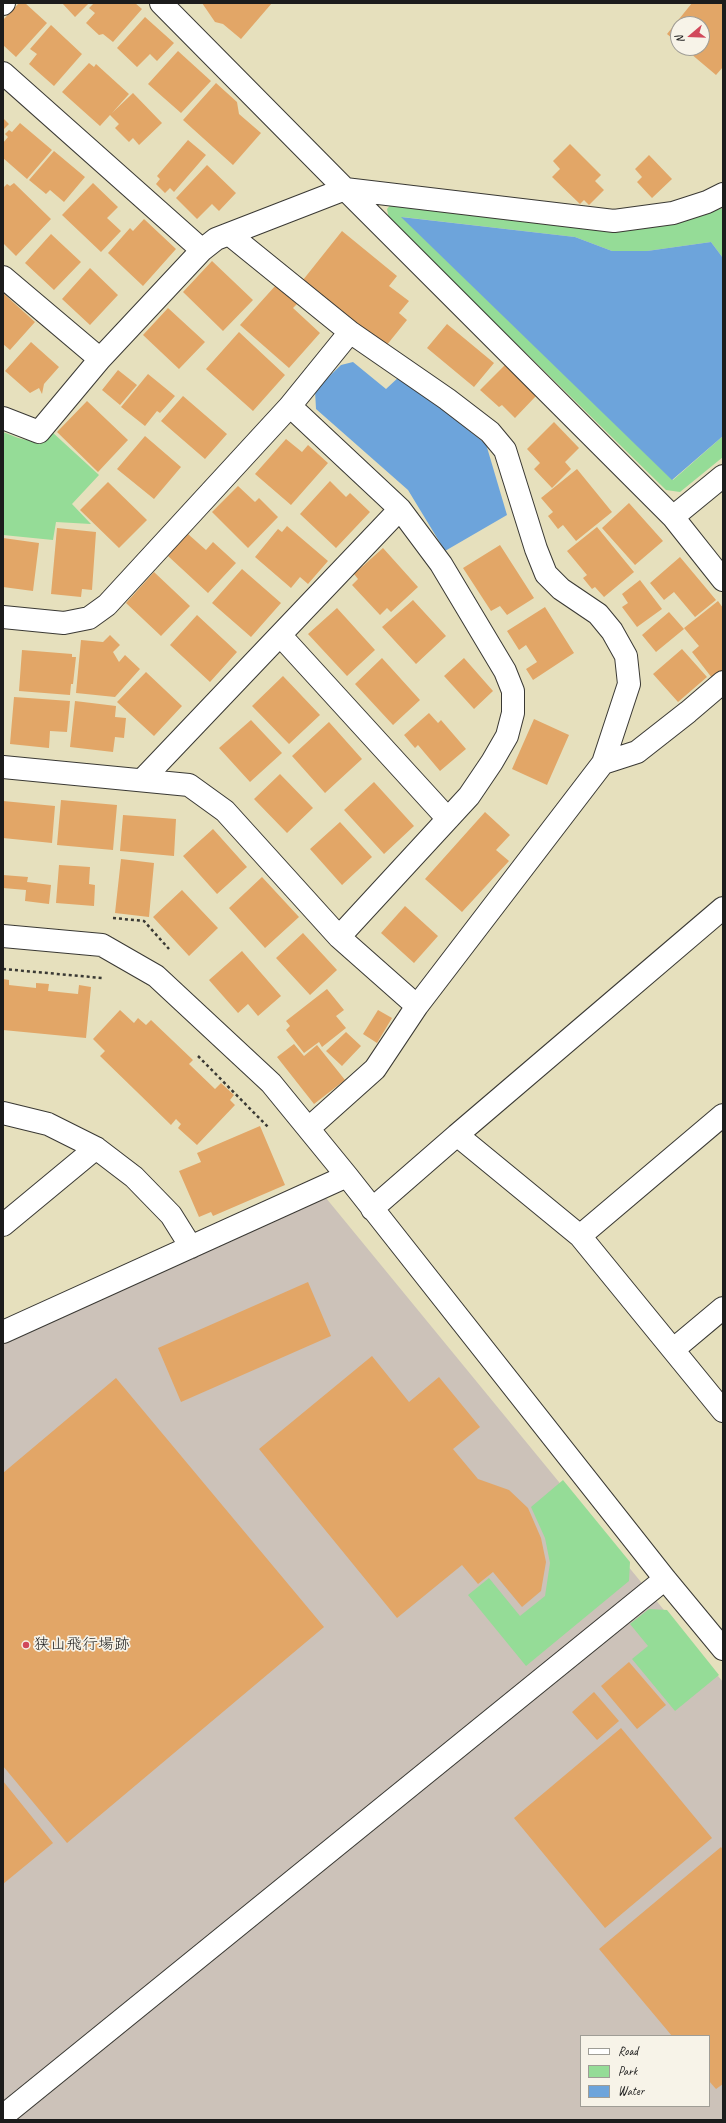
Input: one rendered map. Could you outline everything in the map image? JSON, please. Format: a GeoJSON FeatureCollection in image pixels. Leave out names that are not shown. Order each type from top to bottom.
{"type":"FeatureCollection","features":[{"type":"Feature","properties":{"kind":"street"},"geometry":{"type":"LineString","coordinates":[[162,3],[345,190],[673,516],[723,580]]}},
{"type":"Feature","properties":{"kind":"street"},"geometry":{"type":"LineString","coordinates":[[3,73],[202,250]]}},
{"type":"Feature","properties":{"kind":"street"},"geometry":{"type":"LineString","coordinates":[[3,418],[39,432],[100,359],[202,250],[216,239],[345,190],[614,221],[673,213],[707,202],[723,194]]}},
{"type":"Feature","properties":{"kind":"street"},"geometry":{"type":"LineString","coordinates":[[229,234],[350,332],[447,399],[490,432],[505,450],[536,549],[546,574],[562,588],[598,614],[612,631],[626,656],[629,684],[603,763],[416,1006],[375,1069],[309,1128]]}},
{"type":"Feature","properties":{"kind":"street"},"geometry":{"type":"LineString","coordinates":[[3,277],[100,359]]}},
{"type":"Feature","properties":{"kind":"street"},"geometry":{"type":"LineString","coordinates":[[3,617],[64,623],[89,618],[107,605],[290,406],[350,332]]}},
{"type":"Feature","properties":{"kind":"street"},"geometry":{"type":"LineString","coordinates":[[290,406],[400,509],[441,564],[505,671],[513,691],[513,713],[507,736],[492,762],[469,796],[339,937]]}},
{"type":"Feature","properties":{"kind":"street"},"geometry":{"type":"LineString","coordinates":[[673,516],[723,476]]}},
{"type":"Feature","properties":{"kind":"street"},"geometry":{"type":"LineString","coordinates":[[143,779],[400,509]]}},
{"type":"Feature","properties":{"kind":"street"},"geometry":{"type":"LineString","coordinates":[[280,635],[448,819]]}},
{"type":"Feature","properties":{"kind":"street"},"geometry":{"type":"LineString","coordinates":[[603,763],[637,752],[723,682]]}},
{"type":"Feature","properties":{"kind":"street"},"geometry":{"type":"LineString","coordinates":[[3,768],[143,779],[189,785],[225,811],[339,937],[416,1006]]}},
{"type":"Feature","properties":{"kind":"street"},"geometry":{"type":"LineString","coordinates":[[372,1209],[723,908]]}},
{"type":"Feature","properties":{"kind":"street"},"geometry":{"type":"LineString","coordinates":[[3,936],[102,945],[156,976],[271,1083],[309,1128],[665,1579],[723,1649]]}},
{"type":"Feature","properties":{"kind":"street"},"geometry":{"type":"LineString","coordinates":[[3,1113],[48,1124],[96,1148],[134,1177],[170,1214],[191,1247]]}},
{"type":"Feature","properties":{"kind":"street"},"geometry":{"type":"LineString","coordinates":[[580,1236],[723,1115]]}},
{"type":"Feature","properties":{"kind":"street"},"geometry":{"type":"LineString","coordinates":[[456,1136],[580,1236],[674,1349],[723,1411]]}},
{"type":"Feature","properties":{"kind":"street"},"geometry":{"type":"LineString","coordinates":[[3,1225],[96,1148]]}},
{"type":"Feature","properties":{"kind":"street"},"geometry":{"type":"LineString","coordinates":[[3,1332],[347,1176]]}},
{"type":"Feature","properties":{"kind":"street"},"geometry":{"type":"LineString","coordinates":[[674,1349],[723,1308]]}},
{"type":"Feature","properties":{"kind":"street"},"geometry":{"type":"LineString","coordinates":[[3,2116],[665,1579]]}},
{"type":"Feature","properties":{"kind":"path"},"geometry":{"type":"LineString","coordinates":[[3,969],[105,979]]}},
{"type":"Feature","properties":{"kind":"path"},"geometry":{"type":"LineString","coordinates":[[194,1052],[271,1130]]}},
{"type":"Feature","properties":{"kind":"shaded area"},"geometry":{"type":"Polygon","coordinates":[[[326,1198],[723,1682],[723,2120],[3,2120],[3,1344],[326,1198]]]}},
{"type":"Feature","properties":{"kind":"green space"},"geometry":{"type":"Polygon","coordinates":[[[392,203],[683,221],[723,208],[723,258],[711,242],[647,251],[612,251],[575,237],[402,217],[673,480],[723,436],[723,457],[680,492],[666,490],[389,219],[387,209],[392,203]]]}},
{"type":"Feature","properties":{"kind":"green space"},"geometry":{"type":"Polygon","coordinates":[[[51,431],[99,475],[72,504],[91,524],[56,522],[53,540],[3,535],[3,432],[22,439],[33,440],[45,436],[51,431]]]}},
{"type":"Feature","properties":{"kind":"green space"},"geometry":{"type":"Polygon","coordinates":[[[563,1480],[630,1562],[629,1581],[526,1666],[468,1595],[489,1578],[520,1616],[545,1596],[550,1563],[545,1538],[531,1507],[563,1480]]]}},
{"type":"Feature","properties":{"kind":"green space"},"geometry":{"type":"Polygon","coordinates":[[[649,1609],[667,1610],[719,1675],[675,1711],[632,1659],[648,1646],[630,1624],[649,1609]]]}},
{"type":"Feature","properties":{"kind":"water"},"geometry":{"type":"Polygon","coordinates":[[[401,217],[575,237],[612,251],[647,251],[711,242],[723,258],[723,436],[672,480],[401,217]]]}},
{"type":"Feature","properties":{"kind":"water"},"geometry":{"type":"Polygon","coordinates":[[[353,362],[386,389],[400,376],[486,444],[507,515],[445,551],[408,490],[316,409],[315,390],[341,365],[353,362]]]}},
{"type":"Feature","properties":{"kind":"building"},"geometry":{"type":"Polygon","coordinates":[[[19,3],[25,3],[47,23],[16,57],[3,45],[3,20],[19,3]]]}},
{"type":"Feature","properties":{"kind":"building"},"geometry":{"type":"Polygon","coordinates":[[[62,3],[89,3],[75,17],[62,3]]]}},
{"type":"Feature","properties":{"kind":"building"},"geometry":{"type":"Polygon","coordinates":[[[94,3],[135,3],[142,9],[113,42],[103,34],[99,35],[86,23],[95,13],[89,8],[94,3]]]}},
{"type":"Feature","properties":{"kind":"building"},"geometry":{"type":"Polygon","coordinates":[[[202,3],[272,3],[241,39],[223,24],[215,22],[202,3]]]}},
{"type":"Feature","properties":{"kind":"building"},"geometry":{"type":"Polygon","coordinates":[[[692,3],[723,3],[723,67],[716,75],[693,56],[710,56],[710,16],[682,16],[692,3]]]}},
{"type":"Feature","properties":{"kind":"building"},"geometry":{"type":"Polygon","coordinates":[[[145,17],[174,43],[157,61],[150,54],[137,67],[117,48],[145,17]]]}},
{"type":"Feature","properties":{"kind":"building"},"geometry":{"type":"Polygon","coordinates":[[[51,25],[82,54],[54,86],[29,64],[37,54],[30,49],[51,25]]]}},
{"type":"Feature","properties":{"kind":"building"},"geometry":{"type":"Polygon","coordinates":[[[178,51],[211,81],[181,113],[148,84],[178,51]]]}},
{"type":"Feature","properties":{"kind":"building"},"geometry":{"type":"Polygon","coordinates":[[[89,63],[94,67],[96,64],[129,94],[112,113],[133,93],[162,123],[139,145],[133,138],[129,142],[115,128],[119,124],[110,115],[100,126],[62,92],[89,63]]]}},
{"type":"Feature","properties":{"kind":"building"},"geometry":{"type":"Polygon","coordinates":[[[216,83],[237,102],[239,114],[261,133],[233,165],[183,120],[216,83]]]}},
{"type":"Feature","properties":{"kind":"building"},"geometry":{"type":"Polygon","coordinates":[[[3,118],[9,124],[3,130],[3,118]]]}},
{"type":"Feature","properties":{"kind":"building"},"geometry":{"type":"Polygon","coordinates":[[[20,123],[52,150],[27,179],[3,158],[3,143],[8,137],[5,134],[9,130],[12,132],[20,123]]]}},
{"type":"Feature","properties":{"kind":"building"},"geometry":{"type":"Polygon","coordinates":[[[188,140],[206,155],[174,192],[170,188],[165,193],[156,184],[160,179],[157,176],[188,140]]]}},
{"type":"Feature","properties":{"kind":"building"},"geometry":{"type":"Polygon","coordinates":[[[570,144],[601,175],[595,181],[604,190],[589,205],[584,200],[580,204],[552,177],[560,169],[553,161],[570,144]]]}},
{"type":"Feature","properties":{"kind":"building"},"geometry":{"type":"Polygon","coordinates":[[[54,151],[85,177],[64,202],[50,190],[46,194],[29,180],[54,151]]]}},
{"type":"Feature","properties":{"kind":"building"},"geometry":{"type":"Polygon","coordinates":[[[649,155],[672,179],[652,198],[637,182],[642,177],[635,169],[649,155]]]}},
{"type":"Feature","properties":{"kind":"building"},"geometry":{"type":"Polygon","coordinates":[[[207,165],[236,193],[219,211],[212,204],[197,219],[176,198],[207,165]]]}},
{"type":"Feature","properties":{"kind":"building"},"geometry":{"type":"Polygon","coordinates":[[[14,183],[51,219],[16,256],[3,243],[3,188],[7,184],[10,186],[14,183]]]}},
{"type":"Feature","properties":{"kind":"building"},"geometry":{"type":"Polygon","coordinates":[[[93,183],[118,207],[107,218],[121,231],[101,252],[62,215],[93,183]]]}},
{"type":"Feature","properties":{"kind":"building"},"geometry":{"type":"Polygon","coordinates":[[[144,219],[176,249],[143,286],[108,253],[130,228],[133,231],[144,219]]]}},
{"type":"Feature","properties":{"kind":"building"},"geometry":{"type":"Polygon","coordinates":[[[342,231],[397,276],[389,286],[409,301],[399,313],[407,320],[386,346],[303,280],[342,231]]]}},
{"type":"Feature","properties":{"kind":"building"},"geometry":{"type":"Polygon","coordinates":[[[51,234],[81,262],[54,290],[25,263],[51,234]]]}},
{"type":"Feature","properties":{"kind":"building"},"geometry":{"type":"Polygon","coordinates":[[[212,261],[253,300],[223,331],[183,292],[212,261]]]}},
{"type":"Feature","properties":{"kind":"building"},"geometry":{"type":"Polygon","coordinates":[[[90,268],[118,295],[90,325],[62,299],[90,268]]]}},
{"type":"Feature","properties":{"kind":"building"},"geometry":{"type":"Polygon","coordinates":[[[276,285],[297,304],[293,308],[320,333],[289,368],[240,325],[276,285]]]}},
{"type":"Feature","properties":{"kind":"building"},"geometry":{"type":"Polygon","coordinates":[[[3,293],[35,322],[10,350],[3,344],[3,293]]]}},
{"type":"Feature","properties":{"kind":"building"},"geometry":{"type":"Polygon","coordinates":[[[168,308],[205,342],[179,369],[143,335],[168,308]]]}},
{"type":"Feature","properties":{"kind":"building"},"geometry":{"type":"Polygon","coordinates":[[[447,324],[494,363],[474,387],[427,348],[447,324]]]}},
{"type":"Feature","properties":{"kind":"building"},"geometry":{"type":"Polygon","coordinates":[[[239,332],[285,375],[253,411],[206,369],[239,332]]]}},
{"type":"Feature","properties":{"kind":"building"},"geometry":{"type":"Polygon","coordinates":[[[31,342],[59,367],[44,384],[42,394],[39,388],[30,393],[5,371],[31,342]]]}},
{"type":"Feature","properties":{"kind":"building"},"geometry":{"type":"Polygon","coordinates":[[[505,365],[536,396],[515,418],[502,405],[499,407],[480,390],[505,365]]]}},
{"type":"Feature","properties":{"kind":"building"},"geometry":{"type":"Polygon","coordinates":[[[118,370],[137,385],[120,405],[102,390],[118,370]]]}},
{"type":"Feature","properties":{"kind":"building"},"geometry":{"type":"Polygon","coordinates":[[[148,374],[175,396],[160,413],[157,411],[145,426],[121,407],[148,374]]]}},
{"type":"Feature","properties":{"kind":"building"},"geometry":{"type":"Polygon","coordinates":[[[183,396],[227,434],[205,459],[161,421],[183,396]]]}},
{"type":"Feature","properties":{"kind":"building"},"geometry":{"type":"Polygon","coordinates":[[[87,401],[128,440],[98,472],[57,432],[87,401]]]}},
{"type":"Feature","properties":{"kind":"building"},"geometry":{"type":"Polygon","coordinates":[[[554,422],[579,448],[565,462],[571,469],[552,488],[534,469],[540,463],[527,449],[554,422]]]}},
{"type":"Feature","properties":{"kind":"building"},"geometry":{"type":"Polygon","coordinates":[[[145,436],[181,467],[154,499],[117,469],[145,436]]]}},
{"type":"Feature","properties":{"kind":"building"},"geometry":{"type":"Polygon","coordinates":[[[286,439],[302,452],[308,445],[328,463],[291,505],[255,474],[286,439]]]}},
{"type":"Feature","properties":{"kind":"building"},"geometry":{"type":"Polygon","coordinates":[[[577,469],[612,512],[576,541],[563,525],[558,529],[548,516],[553,512],[541,498],[577,469]]]}},
{"type":"Feature","properties":{"kind":"building"},"geometry":{"type":"Polygon","coordinates":[[[330,481],[346,497],[350,493],[370,512],[336,548],[300,514],[330,481]]]}},
{"type":"Feature","properties":{"kind":"building"},"geometry":{"type":"Polygon","coordinates":[[[108,482],[147,520],[119,548],[80,510],[108,482]]]}},
{"type":"Feature","properties":{"kind":"building"},"geometry":{"type":"Polygon","coordinates":[[[238,486],[255,502],[259,498],[278,517],[248,548],[212,512],[238,486]]]}},
{"type":"Feature","properties":{"kind":"building"},"geometry":{"type":"Polygon","coordinates":[[[629,503],[663,541],[635,565],[602,528],[629,503]]]}},
{"type":"Feature","properties":{"kind":"building"},"geometry":{"type":"Polygon","coordinates":[[[287,526],[328,561],[308,584],[300,577],[291,588],[255,557],[278,529],[282,532],[287,526]]]}},
{"type":"Feature","properties":{"kind":"building"},"geometry":{"type":"Polygon","coordinates":[[[597,527],[634,572],[604,597],[595,587],[592,589],[583,578],[587,575],[567,551],[597,527]]]}},
{"type":"Feature","properties":{"kind":"building"},"geometry":{"type":"Polygon","coordinates":[[[57,528],[96,532],[92,590],[82,589],[81,597],[51,594],[57,528]]]}},
{"type":"Feature","properties":{"kind":"building"},"geometry":{"type":"Polygon","coordinates":[[[188,534],[206,550],[213,542],[236,563],[208,593],[168,556],[188,534]]]}},
{"type":"Feature","properties":{"kind":"building"},"geometry":{"type":"Polygon","coordinates":[[[3,538],[39,543],[33,591],[3,587],[3,538]]]}},
{"type":"Feature","properties":{"kind":"building"},"geometry":{"type":"Polygon","coordinates":[[[500,545],[534,598],[507,615],[500,606],[491,611],[463,568],[500,545]]]}},
{"type":"Feature","properties":{"kind":"building"},"geometry":{"type":"Polygon","coordinates":[[[383,548],[418,587],[391,612],[387,608],[380,615],[352,585],[358,579],[354,574],[383,548]]]}},
{"type":"Feature","properties":{"kind":"building"},"geometry":{"type":"Polygon","coordinates":[[[680,557],[716,600],[695,617],[674,592],[664,600],[650,583],[680,557]]]}},
{"type":"Feature","properties":{"kind":"building"},"geometry":{"type":"Polygon","coordinates":[[[242,569],[281,603],[251,637],[212,603],[242,569]]]}},
{"type":"Feature","properties":{"kind":"building"},"geometry":{"type":"Polygon","coordinates":[[[154,572],[190,606],[161,636],[126,603],[154,572]]]}},
{"type":"Feature","properties":{"kind":"building"},"geometry":{"type":"Polygon","coordinates":[[[640,580],[662,609],[637,627],[622,607],[628,603],[622,594],[640,580]]]}},
{"type":"Feature","properties":{"kind":"building"},"geometry":{"type":"Polygon","coordinates":[[[413,600],[446,636],[416,664],[382,627],[413,600]]]}},
{"type":"Feature","properties":{"kind":"building"},"geometry":{"type":"Polygon","coordinates":[[[718,601],[723,608],[723,670],[712,678],[692,652],[699,646],[684,628],[718,601]]]}},
{"type":"Feature","properties":{"kind":"building"},"geometry":{"type":"Polygon","coordinates":[[[545,607],[574,653],[533,680],[526,669],[537,662],[526,645],[519,650],[507,631],[545,607]]]}},
{"type":"Feature","properties":{"kind":"building"},"geometry":{"type":"Polygon","coordinates":[[[337,608],[375,650],[347,676],[308,634],[337,608]]]}},
{"type":"Feature","properties":{"kind":"building"},"geometry":{"type":"Polygon","coordinates":[[[669,612],[684,629],[656,652],[642,635],[669,612]]]}},
{"type":"Feature","properties":{"kind":"building"},"geometry":{"type":"Polygon","coordinates":[[[197,615],[237,652],[210,682],[170,645],[197,615]]]}},
{"type":"Feature","properties":{"kind":"building"},"geometry":{"type":"Polygon","coordinates":[[[110,635],[120,645],[113,652],[119,662],[125,655],[140,669],[115,697],[76,693],[81,640],[103,642],[110,635]]]}},
{"type":"Feature","properties":{"kind":"building"},"geometry":{"type":"Polygon","coordinates":[[[682,649],[707,677],[678,702],[653,674],[682,649]]]}},
{"type":"Feature","properties":{"kind":"building"},"geometry":{"type":"Polygon","coordinates":[[[22,650],[72,654],[72,657],[76,657],[73,684],[71,684],[70,695],[19,691],[22,650]]]}},
{"type":"Feature","properties":{"kind":"building"},"geometry":{"type":"Polygon","coordinates":[[[382,658],[420,700],[393,725],[355,684],[382,658]]]}},
{"type":"Feature","properties":{"kind":"building"},"geometry":{"type":"Polygon","coordinates":[[[464,658],[493,691],[474,709],[444,676],[464,658]]]}},
{"type":"Feature","properties":{"kind":"building"},"geometry":{"type":"Polygon","coordinates":[[[146,672],[182,706],[154,736],[117,702],[146,672]]]}},
{"type":"Feature","properties":{"kind":"building"},"geometry":{"type":"Polygon","coordinates":[[[283,676],[320,715],[289,744],[252,706],[283,676]]]}},
{"type":"Feature","properties":{"kind":"building"},"geometry":{"type":"Polygon","coordinates":[[[14,697],[70,701],[67,732],[50,731],[49,748],[10,744],[14,697]]]}},
{"type":"Feature","properties":{"kind":"building"},"geometry":{"type":"Polygon","coordinates":[[[75,701],[116,706],[115,717],[126,718],[124,738],[115,737],[113,752],[70,747],[75,701]]]}},
{"type":"Feature","properties":{"kind":"building"},"geometry":{"type":"Polygon","coordinates":[[[429,713],[438,723],[441,720],[466,749],[440,771],[418,745],[415,748],[404,735],[429,713]]]}},
{"type":"Feature","properties":{"kind":"building"},"geometry":{"type":"Polygon","coordinates":[[[534,719],[569,735],[547,785],[512,769],[534,719]]]}},
{"type":"Feature","properties":{"kind":"building"},"geometry":{"type":"Polygon","coordinates":[[[251,720],[282,753],[250,782],[219,748],[251,720]]]}},
{"type":"Feature","properties":{"kind":"building"},"geometry":{"type":"Polygon","coordinates":[[[329,722],[362,759],[325,793],[292,756],[329,722]]]}},
{"type":"Feature","properties":{"kind":"building"},"geometry":{"type":"Polygon","coordinates":[[[280,774],[313,808],[287,833],[254,799],[280,774]]]}},
{"type":"Feature","properties":{"kind":"building"},"geometry":{"type":"Polygon","coordinates":[[[374,782],[414,826],[384,854],[344,810],[374,782]]]}},
{"type":"Feature","properties":{"kind":"building"},"geometry":{"type":"Polygon","coordinates":[[[61,800],[117,805],[113,850],[57,845],[61,800]]]}},
{"type":"Feature","properties":{"kind":"building"},"geometry":{"type":"Polygon","coordinates":[[[3,801],[55,806],[52,843],[3,838],[3,801]]]}},
{"type":"Feature","properties":{"kind":"building"},"geometry":{"type":"Polygon","coordinates":[[[485,812],[510,835],[496,850],[509,861],[462,912],[425,879],[485,812]]]}},
{"type":"Feature","properties":{"kind":"building"},"geometry":{"type":"Polygon","coordinates":[[[123,815],[176,819],[174,856],[120,851],[123,815]]]}},
{"type":"Feature","properties":{"kind":"building"},"geometry":{"type":"Polygon","coordinates":[[[340,822],[372,857],[342,885],[310,849],[340,822]]]}},
{"type":"Feature","properties":{"kind":"building"},"geometry":{"type":"Polygon","coordinates":[[[213,829],[247,867],[217,894],[183,856],[213,829]]]}},
{"type":"Feature","properties":{"kind":"building"},"geometry":{"type":"Polygon","coordinates":[[[121,859],[154,863],[149,917],[115,913],[121,859]]]}},
{"type":"Feature","properties":{"kind":"building"},"geometry":{"type":"Polygon","coordinates":[[[59,865],[90,867],[89,884],[95,885],[94,906],[56,903],[59,865]]]}},
{"type":"Feature","properties":{"kind":"building"},"geometry":{"type":"Polygon","coordinates":[[[3,875],[28,877],[27,882],[51,885],[49,904],[25,901],[26,890],[3,888],[3,875]]]}},
{"type":"Feature","properties":{"kind":"building"},"geometry":{"type":"Polygon","coordinates":[[[262,877],[299,917],[265,948],[229,908],[262,877]]]}},
{"type":"Feature","properties":{"kind":"building"},"geometry":{"type":"Polygon","coordinates":[[[182,890],[218,928],[189,956],[153,917],[182,890]]]}},
{"type":"Feature","properties":{"kind":"building"},"geometry":{"type":"Polygon","coordinates":[[[405,906],[438,936],[414,963],[381,933],[405,906]]]}},
{"type":"Feature","properties":{"kind":"building"},"geometry":{"type":"Polygon","coordinates":[[[303,933],[337,970],[310,995],[276,958],[303,933]]]}},
{"type":"Feature","properties":{"kind":"building"},"geometry":{"type":"Polygon","coordinates":[[[242,951],[281,996],[258,1016],[248,1004],[238,1013],[209,980],[242,951]]]}},
{"type":"Feature","properties":{"kind":"building"},"geometry":{"type":"Polygon","coordinates":[[[3,979],[9,980],[9,985],[36,988],[36,983],[49,984],[48,991],[78,994],[79,985],[91,987],[86,1038],[3,1030],[3,979]]]}},
{"type":"Feature","properties":{"kind":"building"},"geometry":{"type":"Polygon","coordinates":[[[327,989],[344,1010],[336,1016],[346,1028],[322,1047],[319,1042],[304,1053],[286,1030],[290,1026],[286,1021],[327,989]]]}},
{"type":"Feature","properties":{"kind":"building"},"geometry":{"type":"Polygon","coordinates":[[[120,1010],[134,1023],[138,1018],[146,1025],[151,1020],[193,1060],[189,1064],[215,1089],[221,1083],[234,1095],[230,1100],[235,1105],[197,1145],[178,1128],[181,1124],[176,1119],[171,1125],[100,1056],[105,1051],[93,1039],[120,1010]]]}},
{"type":"Feature","properties":{"kind":"building"},"geometry":{"type":"Polygon","coordinates":[[[378,1010],[392,1018],[377,1043],[363,1034],[378,1010]]]}},
{"type":"Feature","properties":{"kind":"building"},"geometry":{"type":"Polygon","coordinates":[[[346,1032],[361,1046],[342,1066],[326,1051],[346,1032]]]}},
{"type":"Feature","properties":{"kind":"building"},"geometry":{"type":"Polygon","coordinates":[[[294,1044],[304,1056],[317,1045],[345,1080],[314,1104],[277,1057],[294,1044]]]}},
{"type":"Feature","properties":{"kind":"building"},"geometry":{"type":"Polygon","coordinates":[[[260,1126],[285,1185],[213,1216],[211,1212],[199,1217],[179,1171],[201,1162],[197,1153],[260,1126]]]}},
{"type":"Feature","properties":{"kind":"building"},"geometry":{"type":"Polygon","coordinates":[[[308,1282],[331,1336],[181,1402],[158,1348],[308,1282]]]}},
{"type":"Feature","properties":{"kind":"building"},"geometry":{"type":"Polygon","coordinates":[[[372,1356],[409,1402],[439,1377],[480,1427],[453,1449],[478,1479],[509,1490],[528,1508],[541,1538],[546,1562],[541,1591],[522,1607],[493,1572],[478,1584],[462,1565],[397,1618],[259,1449],[372,1356]]]}},
{"type":"Feature","properties":{"kind":"building"},"geometry":{"type":"Polygon","coordinates":[[[116,1378],[324,1627],[67,1843],[3,1766],[3,1473],[116,1378]]]}},
{"type":"Feature","properties":{"kind":"building"},"geometry":{"type":"Polygon","coordinates":[[[629,1662],[666,1705],[637,1729],[601,1686],[629,1662]]]}},
{"type":"Feature","properties":{"kind":"building"},"geometry":{"type":"Polygon","coordinates":[[[594,1692],[619,1721],[597,1740],[572,1712],[594,1692]]]}},
{"type":"Feature","properties":{"kind":"building"},"geometry":{"type":"Polygon","coordinates":[[[621,1728],[712,1838],[605,1928],[514,1818],[621,1728]]]}},
{"type":"Feature","properties":{"kind":"building"},"geometry":{"type":"Polygon","coordinates":[[[3,1781],[53,1843],[3,1884],[3,1781]]]}},
{"type":"Feature","properties":{"kind":"building"},"geometry":{"type":"Polygon","coordinates":[[[721,1847],[723,1850],[723,2084],[716,2089],[710,2082],[710,2035],[671,2035],[599,1949],[721,1847]]]}},
{"type":"Feature","properties":{"kind":"place","name":"狭山飛行場跡"},"geometry":{"type":"Point","coordinates":[26,1645]}}]}
